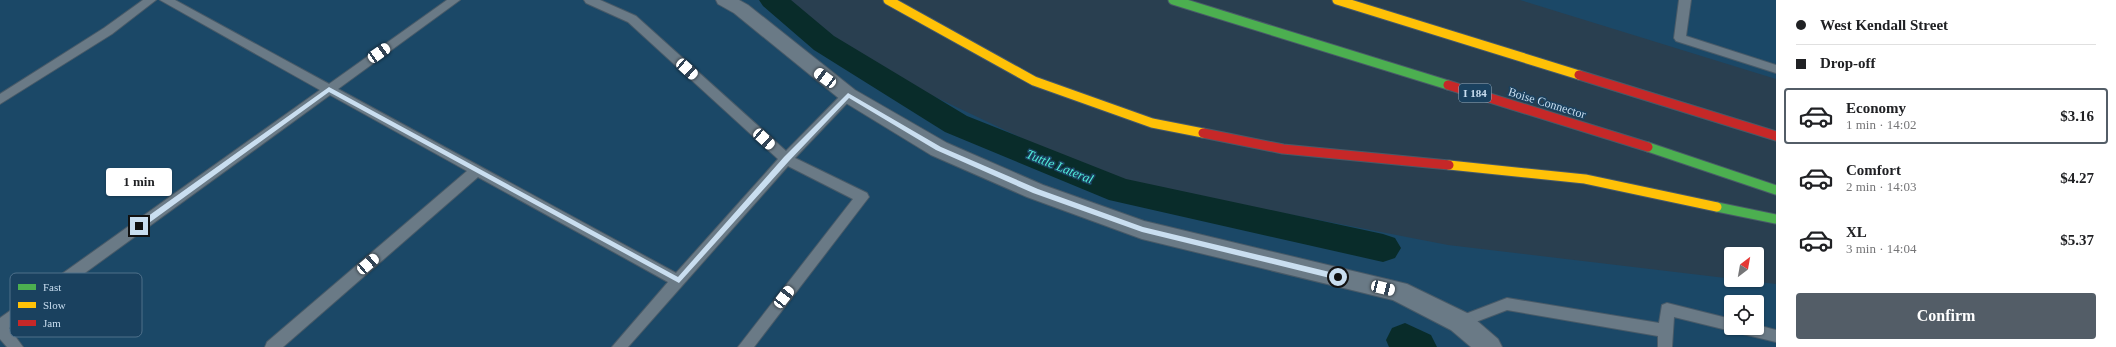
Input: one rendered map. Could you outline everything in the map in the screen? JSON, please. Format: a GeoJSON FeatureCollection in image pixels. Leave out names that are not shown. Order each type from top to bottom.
{"type":"FeatureCollection","features":[{"type":"Feature","properties":{"kind":"highway"},"geometry":{"type":"LineString","coordinates":[[888,0],[1034,81],[1152,123],[1283,149],[1585,179],[1776,219]]}},
{"type":"Feature","properties":{"kind":"highway","name":"Boise Connector"},"geometry":{"type":"LineString","coordinates":[[1173,0],[1631,141],[1776,190]]}},
{"type":"Feature","properties":{"kind":"highway"},"geometry":{"type":"LineString","coordinates":[[1337,0],[1776,136]]}},
{"type":"Feature","properties":{"kind":"street"},"geometry":{"type":"LineString","coordinates":[[725,0],[741,9],[791,51],[848,95],[939,149],[1035,191],[1142,230],[1398,291],[1460,322],[1488,347]]}},
{"type":"Feature","properties":{"kind":"lane"},"geometry":{"type":"LineString","coordinates":[[0,100],[108,31],[150,0]]}},
{"type":"Feature","properties":{"kind":"lane"},"geometry":{"type":"LineString","coordinates":[[166,0],[679,280]]}},
{"type":"Feature","properties":{"kind":"lane"},"geometry":{"type":"LineString","coordinates":[[75,273],[454,0]]}},
{"type":"Feature","properties":{"kind":"lane"},"geometry":{"type":"LineString","coordinates":[[590,0],[632,19],[786,159],[862,197],[745,347]]}},
{"type":"Feature","properties":{"kind":"lane"},"geometry":{"type":"LineString","coordinates":[[1685,0],[1680,38],[1776,68]]}},
{"type":"Feature","properties":{"kind":"lane"},"geometry":{"type":"LineString","coordinates":[[619,347],[786,159],[848,95]]}},
{"type":"Feature","properties":{"kind":"lane"},"geometry":{"type":"LineString","coordinates":[[272,347],[477,170]]}},
{"type":"Feature","properties":{"kind":"lane"},"geometry":{"type":"LineString","coordinates":[[1460,322],[1507,304],[1666,331]]}},
{"type":"Feature","properties":{"kind":"lane"},"geometry":{"type":"LineString","coordinates":[[1665,347],[1667,309],[1724,323]]}},
{"type":"Feature","properties":{"kind":"lane"},"geometry":{"type":"LineString","coordinates":[[10,320],[0,327],[16,347]]}},
{"type":"Feature","properties":{"kind":"lane"},"geometry":{"type":"LineString","coordinates":[[1764,333],[1776,336]]}},
{"type":"Feature","properties":{"kind":"shaded area"},"geometry":{"type":"Polygon","coordinates":[[[0,0],[789,0],[872,67],[1108,179],[1448,245],[1724,278],[1724,287],[1764,287],[1764,283],[1776,284],[1776,347],[0,347],[0,0]]]}},
{"type":"Feature","properties":{"kind":"shaded area"},"geometry":{"type":"Polygon","coordinates":[[[1520,0],[1776,0],[1776,79],[1520,0]]]}},
{"type":"Feature","properties":{"kind":"waterway","name":"Tuttle Lateral"},"geometry":{"type":"LineString","coordinates":[[773,0],[824,43],[956,124],[1121,191],[1383,248]]}},
{"type":"Feature","properties":{"kind":"waterway","name":"Tuttle Lateral"},"geometry":{"type":"LineString","coordinates":[[1405,340],[1418,347]]}},
{"type":"Feature","properties":{"kind":"traffic: fast"},"geometry":{"type":"LineString","coordinates":[[1173,0],[1448,85]]}},
{"type":"Feature","properties":{"kind":"traffic: fast"},"geometry":{"type":"LineString","coordinates":[[1648,147],[1776,190]]}},
{"type":"Feature","properties":{"kind":"traffic: fast"},"geometry":{"type":"LineString","coordinates":[[1717,207],[1776,219]]}},
{"type":"Feature","properties":{"kind":"traffic: slow"},"geometry":{"type":"LineString","coordinates":[[888,0],[1034,81],[1152,123],[1203,133]]}},
{"type":"Feature","properties":{"kind":"traffic: slow"},"geometry":{"type":"LineString","coordinates":[[1337,0],[1579,75]]}},
{"type":"Feature","properties":{"kind":"traffic: slow"},"geometry":{"type":"LineString","coordinates":[[1449,165],[1585,179],[1717,207]]}},
{"type":"Feature","properties":{"kind":"traffic: jam"},"geometry":{"type":"LineString","coordinates":[[1579,75],[1776,136]]}},
{"type":"Feature","properties":{"kind":"traffic: jam"},"geometry":{"type":"LineString","coordinates":[[1448,85],[1648,147]]}},
{"type":"Feature","properties":{"kind":"traffic: jam"},"geometry":{"type":"LineString","coordinates":[[1203,133],[1283,149],[1449,165]]}},
{"type":"Feature","properties":{"kind":"route"},"geometry":{"type":"LineString","coordinates":[[139,226],[329,89],[679,280],[786,159],[848,95],[939,149],[1035,191],[1142,230],[1338,277]]}}]}
